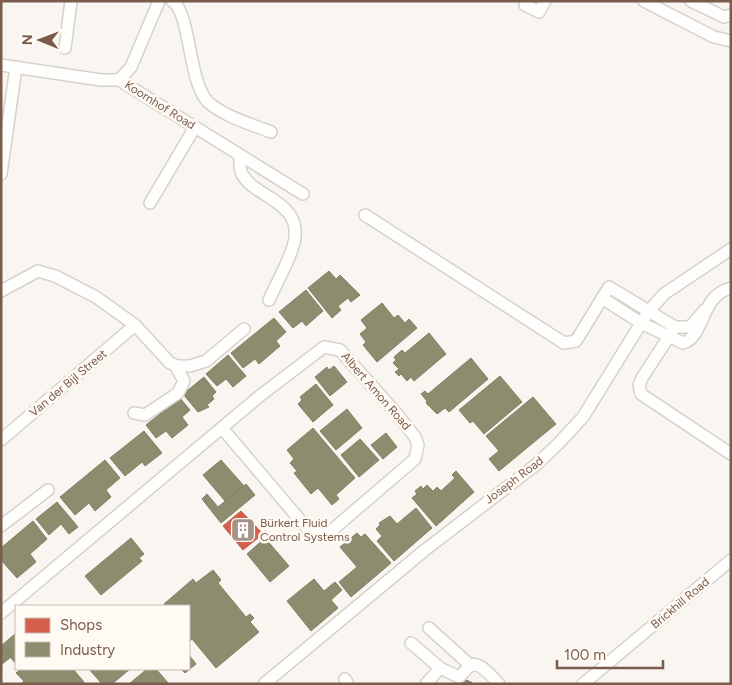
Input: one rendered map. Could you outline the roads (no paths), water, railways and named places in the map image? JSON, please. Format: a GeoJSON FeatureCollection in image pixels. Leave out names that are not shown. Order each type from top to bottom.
{"type":"FeatureCollection","features":[{"type":"Feature","properties":{"kind":"street"},"geometry":{"type":"LineString","coordinates":[[65,48],[71,1]]}},
{"type":"Feature","properties":{"kind":"street"},"geometry":{"type":"LineString","coordinates":[[119,80],[131,67],[159,1]]}},
{"type":"Feature","properties":{"kind":"street"},"geometry":{"type":"LineString","coordinates":[[172,1],[179,8],[190,56],[205,98],[226,114],[271,132]]}},
{"type":"Feature","properties":{"kind":"street"},"geometry":{"type":"LineString","coordinates":[[527,1],[525,5],[539,12],[545,1]]}},
{"type":"Feature","properties":{"kind":"street"},"geometry":{"type":"LineString","coordinates":[[644,1],[667,7],[714,37],[731,41]]}},
{"type":"Feature","properties":{"kind":"street"},"geometry":{"type":"LineString","coordinates":[[691,1],[724,17],[731,15]]}},
{"type":"Feature","properties":{"kind":"street","name":"Koornhof Road"},"geometry":{"type":"LineString","coordinates":[[1,65],[101,80],[119,80],[303,194]]}},
{"type":"Feature","properties":{"kind":"street"},"geometry":{"type":"LineString","coordinates":[[1,174],[16,67]]}},
{"type":"Feature","properties":{"kind":"street"},"geometry":{"type":"LineString","coordinates":[[150,203],[195,127]]}},
{"type":"Feature","properties":{"kind":"street"},"geometry":{"type":"LineString","coordinates":[[240,155],[240,169],[244,177],[286,209],[293,223],[294,244],[269,300]]}},
{"type":"Feature","properties":{"kind":"street"},"geometry":{"type":"LineString","coordinates":[[366,215],[564,343],[576,340],[609,287],[675,327],[690,327],[716,295],[731,288]]}},
{"type":"Feature","properties":{"kind":"street","name":"Joseph Road"},"geometry":{"type":"LineString","coordinates":[[264,684],[425,550],[537,464],[583,417],[648,312],[671,288],[731,249]]}},
{"type":"Feature","properties":{"kind":"street"},"geometry":{"type":"LineString","coordinates":[[1,291],[38,271],[46,272],[96,297],[135,326],[175,365],[184,381],[178,393],[146,415],[134,413]]}},
{"type":"Feature","properties":{"kind":"street"},"geometry":{"type":"LineString","coordinates":[[602,298],[642,323],[678,342],[688,342],[705,310]]}},
{"type":"Feature","properties":{"kind":"street","name":"Van der Bijl Street"},"geometry":{"type":"LineString","coordinates":[[1,440],[135,326]]}},
{"type":"Feature","properties":{"kind":"street"},"geometry":{"type":"LineString","coordinates":[[675,327],[670,338],[642,378],[640,385],[641,394],[731,454]]}},
{"type":"Feature","properties":{"kind":"street"},"geometry":{"type":"LineString","coordinates":[[175,365],[190,366],[206,361],[244,329]]}},
{"type":"Feature","properties":{"kind":"street","name":"Albert Amon Road"},"geometry":{"type":"LineString","coordinates":[[1,613],[222,428],[318,349],[329,346],[340,350],[415,437],[418,444],[418,453],[415,459],[331,531],[318,535],[311,533],[222,428]]}},
{"type":"Feature","properties":{"kind":"street"},"geometry":{"type":"LineString","coordinates":[[1,526],[48,490]]}},
{"type":"Feature","properties":{"kind":"street","name":"Brickhill Road"},"geometry":{"type":"LineString","coordinates":[[583,684],[731,560]]}},
{"type":"Feature","properties":{"kind":"street"},"geometry":{"type":"LineString","coordinates":[[429,628],[471,666],[481,667],[499,684]]}},
{"type":"Feature","properties":{"kind":"street"},"geometry":{"type":"LineString","coordinates":[[411,643],[440,668],[453,675],[461,676],[471,666]]}},
{"type":"Feature","properties":{"kind":"street"},"geometry":{"type":"LineString","coordinates":[[426,684],[440,668]]}},
{"type":"Feature","properties":{"kind":"street"},"geometry":{"type":"LineString","coordinates":[[445,684],[453,675]]}},
{"type":"Feature","properties":{"kind":"place","name":"Bürkert Fluid Control Systems"},"geometry":{"type":"Point","coordinates":[243,530]}}]}
